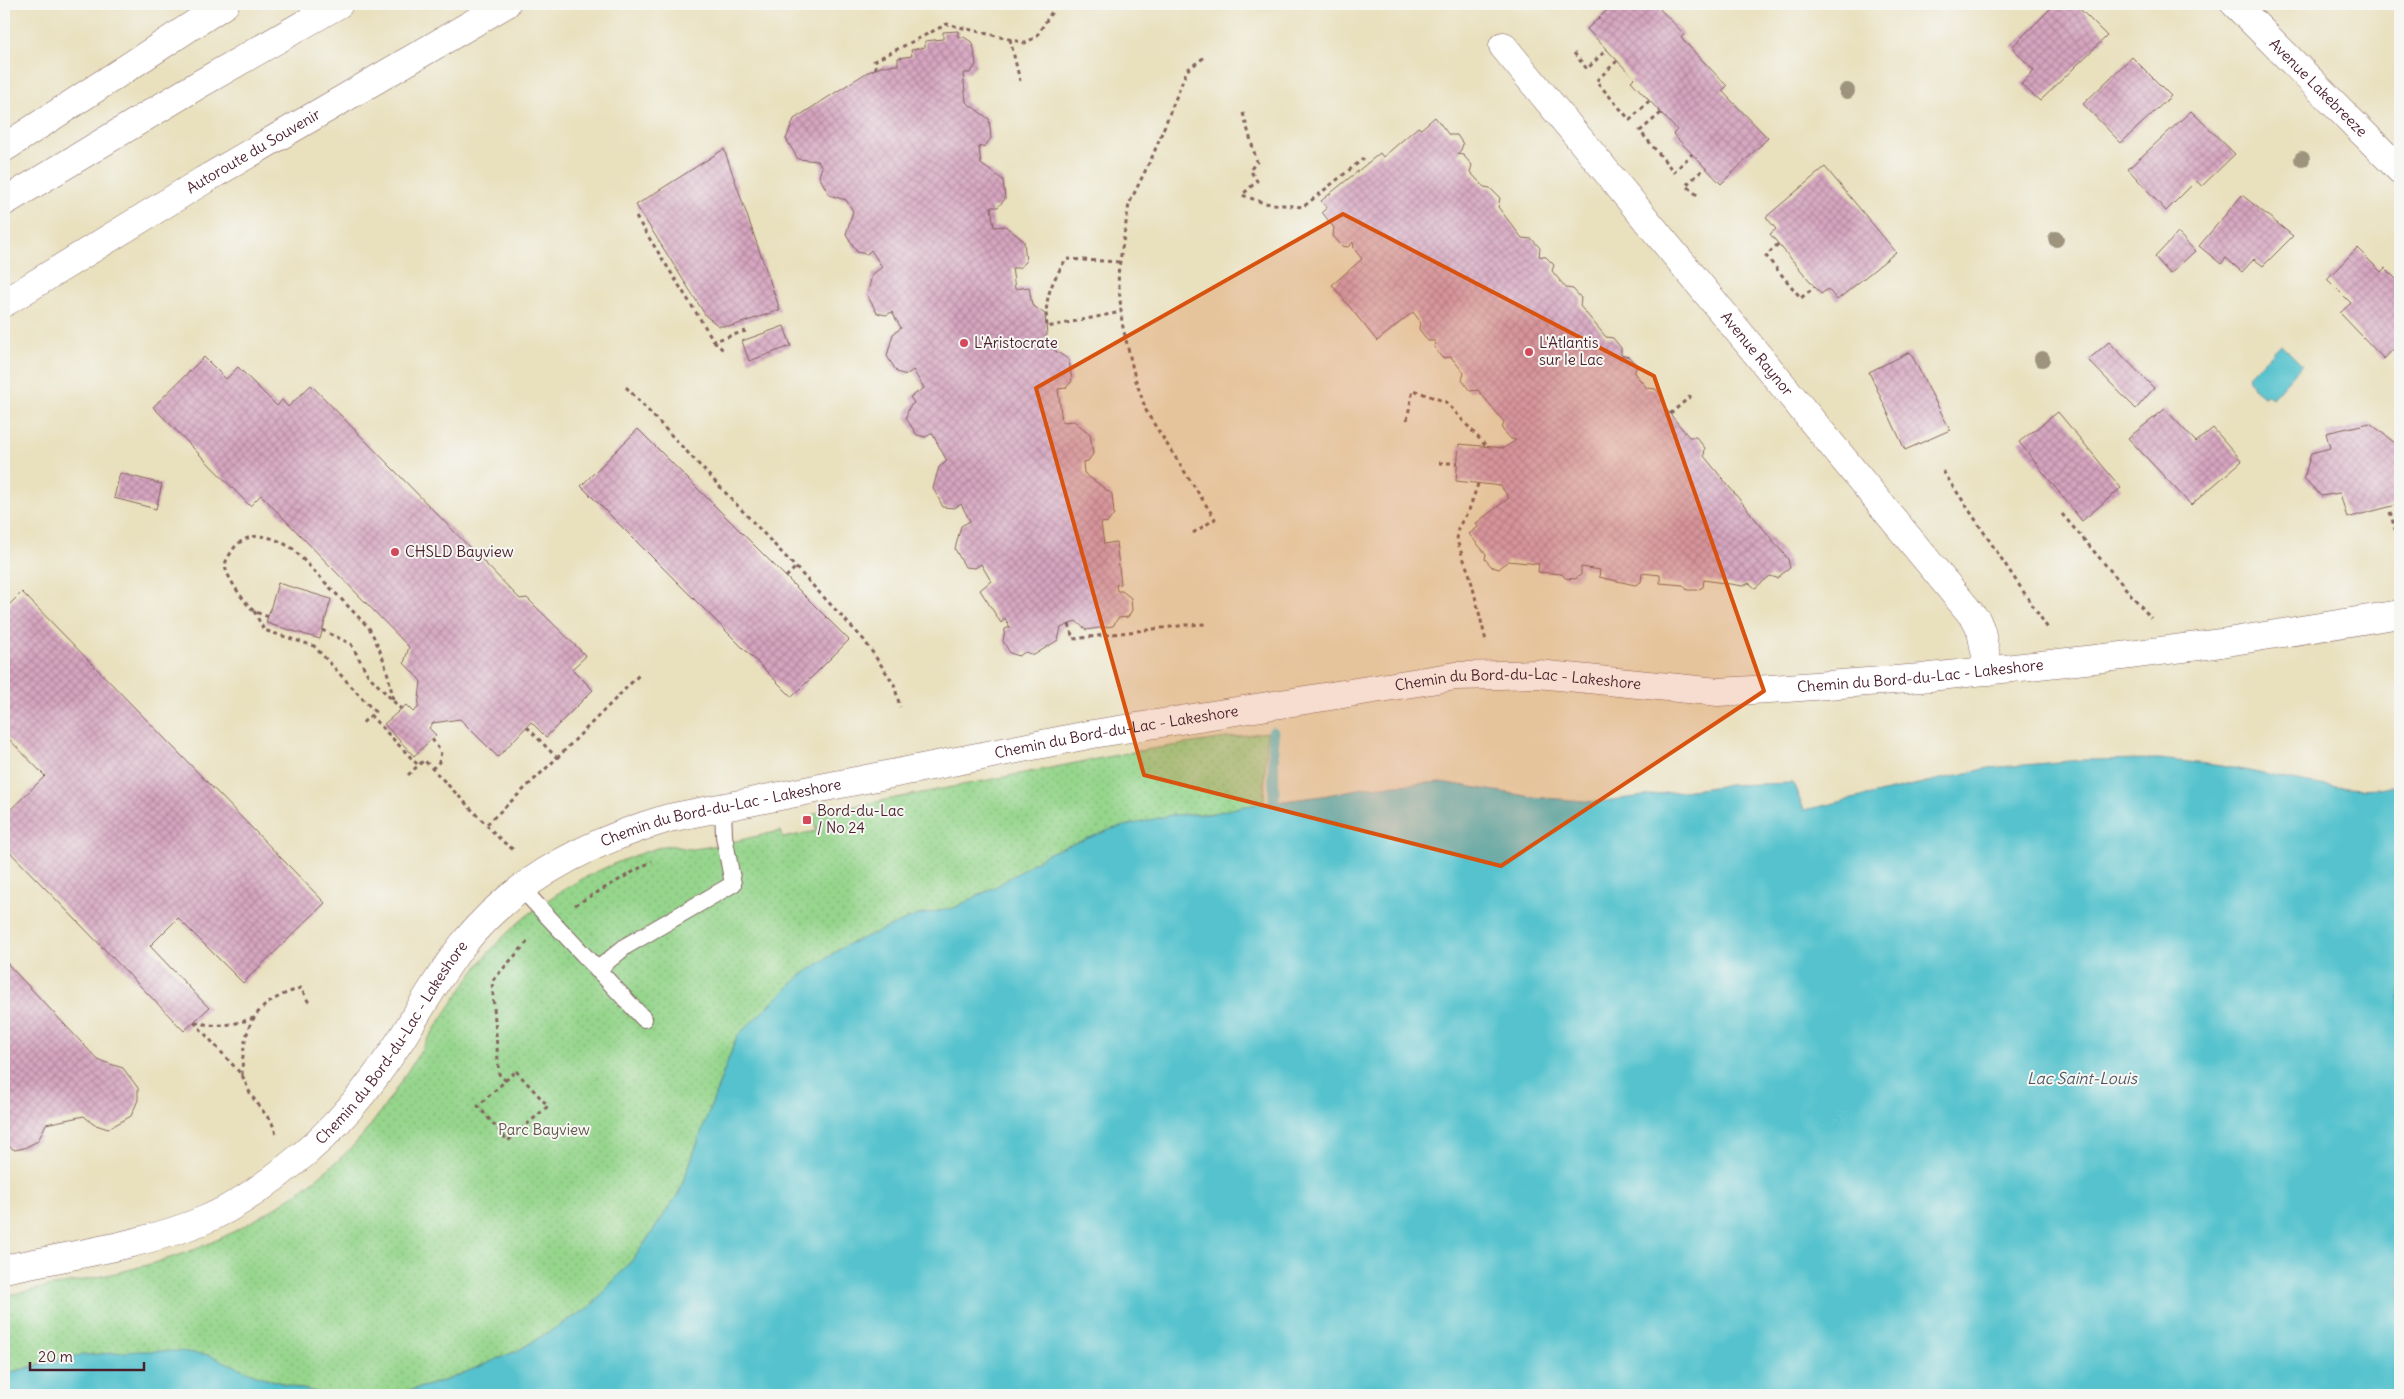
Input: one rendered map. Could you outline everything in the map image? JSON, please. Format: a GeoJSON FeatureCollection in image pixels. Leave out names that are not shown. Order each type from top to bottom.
{"type":"FeatureCollection","features":[{"type":"Feature","properties":{"kind":"main road"},"geometry":{"type":"LineString","coordinates":[[4,148],[225,4]]}},
{"type":"Feature","properties":{"kind":"main road"},"geometry":{"type":"LineString","coordinates":[[4,202],[166,104],[339,4]]}},
{"type":"Feature","properties":{"kind":"main road","name":"Autoroute du Souvenir"},"geometry":{"type":"LineString","coordinates":[[4,303],[204,180],[506,4]]}},
{"type":"Feature","properties":{"kind":"main road","name":"Avenue Lakebreeze"},"geometry":{"type":"LineString","coordinates":[[2235,4],[2400,170]]}},
{"type":"Feature","properties":{"kind":"main road","name":"Avenue Raynor"},"geometry":{"type":"LineString","coordinates":[[1503,46],[1977,621],[1981,631],[1989,671]]}},
{"type":"Feature","properties":{"kind":"main road","name":"Chemin du Bord-du-Lac - Lakeshore"},"geometry":{"type":"LineString","coordinates":[[4,1269],[180,1229],[230,1207],[283,1171],[346,1115],[385,1062],[464,943],[484,921],[521,888],[570,856],[610,837],[669,818],[1093,734],[1456,676],[1538,674],[1718,692],[1806,687],[1989,671],[2212,644],[2400,614]]}},
{"type":"Feature","properties":{"kind":"lane"},"geometry":{"type":"LineString","coordinates":[[597,970],[626,946],[733,884],[724,836],[723,807]]}},
{"type":"Feature","properties":{"kind":"lane"},"geometry":{"type":"LineString","coordinates":[[521,888],[644,1019]]}},
{"type":"Feature","properties":{"kind":"path"},"geometry":{"type":"LineString","coordinates":[[876,70],[874,61],[947,24],[1025,43],[1036,37],[1053,10],[1052,4]]}},
{"type":"Feature","properties":{"kind":"path"},"geometry":{"type":"LineString","coordinates":[[1010,39],[1020,81]]}},
{"type":"Feature","properties":{"kind":"path"},"geometry":{"type":"LineString","coordinates":[[1574,53],[1587,69],[1607,49]]}},
{"type":"Feature","properties":{"kind":"path"},"geometry":{"type":"LineString","coordinates":[[1193,533],[1215,519],[1147,413],[1134,378],[1121,312],[1118,274],[1129,204],[1154,155],[1187,70],[1206,56]]}},
{"type":"Feature","properties":{"kind":"path"},"geometry":{"type":"LineString","coordinates":[[1617,61],[1596,81],[1630,120],[1649,100]]}},
{"type":"Feature","properties":{"kind":"path"},"geometry":{"type":"LineString","coordinates":[[1243,113],[1257,162],[1250,170],[1257,180],[1242,195],[1264,203],[1303,207],[1363,159],[1368,163]]}},
{"type":"Feature","properties":{"kind":"path"},"geometry":{"type":"LineString","coordinates":[[1661,113],[1640,131],[1674,172],[1692,154]]}},
{"type":"Feature","properties":{"kind":"path"},"geometry":{"type":"LineString","coordinates":[[1697,195],[1686,185],[1705,168]]}},
{"type":"Feature","properties":{"kind":"path"},"geometry":{"type":"LineString","coordinates":[[636,217],[714,342],[725,352]]}},
{"type":"Feature","properties":{"kind":"path"},"geometry":{"type":"LineString","coordinates":[[1778,244],[1766,256],[1801,298],[1814,286]]}},
{"type":"Feature","properties":{"kind":"path"},"geometry":{"type":"LineString","coordinates":[[1119,262],[1066,259],[1050,287],[1046,302],[1046,327],[1121,312]]}},
{"type":"Feature","properties":{"kind":"path"},"geometry":{"type":"LineString","coordinates":[[714,342],[749,330]]}},
{"type":"Feature","properties":{"kind":"path"},"geometry":{"type":"LineString","coordinates":[[626,387],[874,652],[894,684],[900,707]]}},
{"type":"Feature","properties":{"kind":"path"},"geometry":{"type":"LineString","coordinates":[[1407,420],[1413,390],[1446,402],[1486,446]]}},
{"type":"Feature","properties":{"kind":"path"},"geometry":{"type":"LineString","coordinates":[[1670,414],[1693,394]]}},
{"type":"Feature","properties":{"kind":"path"},"geometry":{"type":"LineString","coordinates":[[1439,463],[1457,463]]}},
{"type":"Feature","properties":{"kind":"path"},"geometry":{"type":"LineString","coordinates":[[1943,471],[2053,635]]}},
{"type":"Feature","properties":{"kind":"path"},"geometry":{"type":"LineString","coordinates":[[1478,484],[1469,510],[1458,528],[1457,541],[1470,576],[1488,646]]}},
{"type":"Feature","properties":{"kind":"path"},"geometry":{"type":"LineString","coordinates":[[2390,512],[2395,529],[2400,527]]}},
{"type":"Feature","properties":{"kind":"path"},"geometry":{"type":"LineString","coordinates":[[2062,514],[2154,623]]}},
{"type":"Feature","properties":{"kind":"path"},"geometry":{"type":"LineString","coordinates":[[360,725],[374,712],[314,646],[264,630],[254,610],[228,577],[225,565],[237,545],[256,535],[280,540],[293,549],[369,628],[378,644],[389,676],[393,700]]}},
{"type":"Feature","properties":{"kind":"path"},"geometry":{"type":"LineString","coordinates":[[786,577],[796,567]]}},
{"type":"Feature","properties":{"kind":"path"},"geometry":{"type":"LineString","coordinates":[[254,610],[268,616]]}},
{"type":"Feature","properties":{"kind":"path"},"geometry":{"type":"LineString","coordinates":[[1069,624],[1073,639],[1186,624],[1206,624]]}},
{"type":"Feature","properties":{"kind":"path"},"geometry":{"type":"LineString","coordinates":[[322,630],[351,644],[368,675],[401,709]]}},
{"type":"Feature","properties":{"kind":"path"},"geometry":{"type":"LineString","coordinates":[[487,824],[557,758],[641,673]]}},
{"type":"Feature","properties":{"kind":"path"},"geometry":{"type":"LineString","coordinates":[[370,715],[418,764]]}},
{"type":"Feature","properties":{"kind":"path"},"geometry":{"type":"LineString","coordinates":[[527,728],[557,758]]}},
{"type":"Feature","properties":{"kind":"path"},"geometry":{"type":"LineString","coordinates":[[432,739],[441,752],[438,762],[433,768]]}},
{"type":"Feature","properties":{"kind":"path"},"geometry":{"type":"LineString","coordinates":[[408,775],[424,760],[502,841],[520,854]]}},
{"type":"Feature","properties":{"kind":"path","name":"Chemin du Bord-du-Lac - Lakeshore"},"geometry":{"type":"LineString","coordinates":[[580,902],[655,860]]}},
{"type":"Feature","properties":{"kind":"path"},"geometry":{"type":"LineString","coordinates":[[506,1081],[500,1074],[492,981],[530,938]]}},
{"type":"Feature","properties":{"kind":"path"},"geometry":{"type":"LineString","coordinates":[[242,1075],[243,1049],[247,1029],[257,1011],[274,999],[301,988],[309,1003]]}},
{"type":"Feature","properties":{"kind":"path"},"geometry":{"type":"LineString","coordinates":[[254,1018],[216,1027],[194,1022],[242,1075],[251,1095],[272,1123],[277,1141]]}},
{"type":"Feature","properties":{"kind":"path"},"geometry":{"type":"LineString","coordinates":[[516,1071],[548,1106],[508,1141],[478,1106],[506,1081],[516,1071]]}},
{"type":"Feature","properties":{"kind":"highlighted area"},"geometry":{"type":"Polygon","coordinates":[[[1343,214],[1654,376],[1764,691],[1501,866],[1144,775],[1036,388],[1343,214]]]}},
{"type":"Feature","properties":{"kind":"green space","name":"Parc Bayview"},"geometry":{"type":"Polygon","coordinates":[[[1267,732],[1264,803],[1209,814],[1171,815],[997,886],[954,908],[918,915],[899,923],[737,1036],[679,1193],[635,1257],[590,1307],[519,1350],[447,1380],[394,1395],[332,1395],[297,1388],[256,1375],[41,1364],[4,1374],[4,1296],[141,1267],[185,1253],[206,1245],[252,1222],[317,1178],[353,1146],[378,1116],[459,992],[493,948],[513,927],[535,909],[584,878],[637,855],[664,846],[692,849],[781,831],[783,838],[816,831],[813,814],[1138,751],[1267,732]]]}},
{"type":"Feature","properties":{"kind":"water"},"geometry":{"type":"Polygon","coordinates":[[[2281,344],[2302,365],[2272,398],[2268,395],[2263,396],[2253,388],[2248,377],[2281,344]]]}},
{"type":"Feature","properties":{"kind":"water","name":"Lac Saint-Louis"},"geometry":{"type":"Polygon","coordinates":[[[2159,759],[2229,767],[2343,788],[2364,789],[2400,783],[2400,1395],[394,1395],[447,1380],[519,1350],[590,1307],[635,1257],[679,1193],[737,1036],[800,976],[846,945],[918,915],[954,908],[997,886],[1049,853],[1112,829],[1171,815],[1209,814],[1245,806],[1323,796],[1368,787],[1441,782],[1532,797],[1597,802],[1729,785],[1793,783],[1804,810],[1989,768],[2082,760],[2159,759]]]}},
{"type":"Feature","properties":{"kind":"water"},"geometry":{"type":"Polygon","coordinates":[[[139,1351],[179,1351],[209,1355],[256,1375],[297,1388],[332,1395],[4,1395],[4,1374],[73,1356],[139,1351]]]}},
{"type":"Feature","properties":{"kind":"building"},"geometry":{"type":"Polygon","coordinates":[[[1614,4],[1655,4],[1684,34],[1681,38],[1727,86],[1722,91],[1768,138],[1721,184],[1673,134],[1677,130],[1631,81],[1634,78],[1587,29],[1614,4]]]}},
{"type":"Feature","properties":{"kind":"building"},"geometry":{"type":"Polygon","coordinates":[[[2055,4],[2075,4],[2107,36],[2040,101],[2021,84],[2034,71],[2012,47],[2055,4]]]}},
{"type":"Feature","properties":{"kind":"building","name":"L'Aristocrate"},"geometry":{"type":"Polygon","coordinates":[[[958,31],[958,37],[964,37],[973,43],[976,65],[970,73],[963,73],[966,102],[989,119],[991,138],[985,146],[979,147],[981,164],[1003,180],[1005,199],[998,207],[991,207],[994,227],[1005,226],[1024,241],[1026,262],[1019,268],[1012,268],[1015,289],[1029,287],[1032,305],[1045,314],[1047,335],[1040,343],[1036,344],[1038,349],[1050,347],[1069,360],[1072,381],[1066,388],[1058,389],[1062,422],[1074,421],[1090,434],[1093,454],[1088,461],[1083,462],[1084,473],[1112,494],[1114,514],[1108,522],[1101,523],[1104,544],[1116,542],[1121,584],[1116,585],[1117,591],[1122,591],[1131,598],[1132,610],[1128,617],[1118,618],[1113,626],[1086,630],[1076,621],[1061,628],[1058,640],[1034,655],[1025,652],[1019,656],[1010,653],[1003,641],[1005,629],[1010,627],[1005,618],[1001,623],[980,590],[991,581],[981,564],[975,568],[965,567],[955,549],[961,526],[970,521],[961,504],[954,508],[943,507],[933,488],[939,467],[947,461],[932,433],[926,437],[917,435],[906,418],[909,407],[914,403],[910,397],[924,388],[913,370],[906,375],[897,372],[887,356],[893,334],[901,328],[892,312],[886,315],[877,313],[867,295],[872,275],[882,267],[871,250],[867,254],[857,252],[846,234],[853,211],[846,200],[829,195],[819,176],[822,167],[818,161],[798,159],[786,139],[794,119],[866,73],[883,66],[898,65],[898,58],[912,56],[911,50],[925,47],[925,41],[943,39],[943,32],[958,31]]]}},
{"type":"Feature","properties":{"kind":"building"},"geometry":{"type":"Polygon","coordinates":[[[2132,57],[2171,96],[2121,143],[2083,104],[2132,57]]]}},
{"type":"Feature","properties":{"kind":"building"},"geometry":{"type":"Polygon","coordinates":[[[2191,111],[2235,154],[2202,186],[2196,181],[2166,211],[2128,169],[2191,111]]]}},
{"type":"Feature","properties":{"kind":"building","name":"L'Atlantis sur le Lac"},"geometry":{"type":"Polygon","coordinates":[[[1435,117],[1449,135],[1457,135],[1463,144],[1457,154],[1463,155],[1472,165],[1470,172],[1484,187],[1490,188],[1500,198],[1498,207],[1522,238],[1532,239],[1540,248],[1539,256],[1546,257],[1554,265],[1552,271],[1566,288],[1573,289],[1581,298],[1580,306],[1606,337],[1613,338],[1621,348],[1621,355],[1629,357],[1637,366],[1634,373],[1647,388],[1656,389],[1663,398],[1663,406],[1689,437],[1696,437],[1705,448],[1704,456],[1788,559],[1790,568],[1777,578],[1770,576],[1755,588],[1749,583],[1743,586],[1704,580],[1703,587],[1697,590],[1687,590],[1683,585],[1660,583],[1660,575],[1642,573],[1641,582],[1635,585],[1599,577],[1600,570],[1581,567],[1581,575],[1575,579],[1565,578],[1562,574],[1538,572],[1539,564],[1508,561],[1499,569],[1492,567],[1485,559],[1486,554],[1469,534],[1478,527],[1476,523],[1509,498],[1501,486],[1456,481],[1459,444],[1504,448],[1516,440],[1511,439],[1502,429],[1504,422],[1478,390],[1470,391],[1462,380],[1464,373],[1451,357],[1442,358],[1434,347],[1435,341],[1428,341],[1419,329],[1420,321],[1413,312],[1377,341],[1332,285],[1362,259],[1354,249],[1353,242],[1348,247],[1342,246],[1333,236],[1334,228],[1322,212],[1327,208],[1321,201],[1380,153],[1383,157],[1418,127],[1421,129],[1435,117]]]}},
{"type":"Feature","properties":{"kind":"building"},"geometry":{"type":"Polygon","coordinates":[[[724,149],[780,310],[732,326],[719,326],[706,316],[636,205],[724,149]]]}},
{"type":"Feature","properties":{"kind":"building"},"geometry":{"type":"Polygon","coordinates":[[[1825,167],[1896,252],[1837,300],[1828,289],[1821,294],[1770,234],[1776,229],[1766,217],[1825,167]]]}},
{"type":"Feature","properties":{"kind":"building"},"geometry":{"type":"Polygon","coordinates":[[[2242,195],[2293,236],[2263,266],[2254,259],[2242,272],[2226,258],[2221,264],[2199,246],[2242,195]]]}},
{"type":"Feature","properties":{"kind":"building"},"geometry":{"type":"Polygon","coordinates":[[[2178,233],[2195,251],[2170,274],[2155,257],[2178,233]]]}},
{"type":"Feature","properties":{"kind":"building"},"geometry":{"type":"Polygon","coordinates":[[[2357,248],[2381,272],[2385,268],[2400,283],[2400,342],[2384,359],[2340,313],[2351,303],[2327,279],[2357,248]]]}},
{"type":"Feature","properties":{"kind":"building"},"geometry":{"type":"Polygon","coordinates":[[[784,326],[791,346],[749,361],[742,341],[784,326]]]}},
{"type":"Feature","properties":{"kind":"building"},"geometry":{"type":"Polygon","coordinates":[[[2109,342],[2154,388],[2136,409],[2088,360],[2109,342]]]}},
{"type":"Feature","properties":{"kind":"building"},"geometry":{"type":"Polygon","coordinates":[[[1910,352],[1950,430],[1905,450],[1869,372],[1910,352]]]}},
{"type":"Feature","properties":{"kind":"building","name":"CHSLD Bayview"},"geometry":{"type":"Polygon","coordinates":[[[204,357],[226,379],[238,367],[277,406],[282,400],[288,407],[311,385],[520,599],[527,598],[586,656],[572,669],[593,690],[546,737],[531,722],[498,757],[460,719],[433,723],[429,728],[436,735],[414,756],[384,724],[406,705],[413,712],[418,708],[421,681],[404,663],[409,647],[261,495],[250,506],[153,407],[204,357]]]}},
{"type":"Feature","properties":{"kind":"building"},"geometry":{"type":"Polygon","coordinates":[[[2165,409],[2196,442],[2213,428],[2242,461],[2191,505],[2128,438],[2165,409]]]}},
{"type":"Feature","properties":{"kind":"building"},"geometry":{"type":"Polygon","coordinates":[[[2058,412],[2121,488],[2082,521],[2019,442],[2058,412]]]}},
{"type":"Feature","properties":{"kind":"building"},"geometry":{"type":"Polygon","coordinates":[[[2370,423],[2400,447],[2400,504],[2347,518],[2340,493],[2321,496],[2304,478],[2311,453],[2330,448],[2326,433],[2370,423]]]}},
{"type":"Feature","properties":{"kind":"building"},"geometry":{"type":"Polygon","coordinates":[[[638,429],[849,640],[792,697],[581,486],[638,429]]]}},
{"type":"Feature","properties":{"kind":"building"},"geometry":{"type":"Polygon","coordinates":[[[120,473],[162,484],[156,509],[114,498],[120,473]]]}},
{"type":"Feature","properties":{"kind":"building"},"geometry":{"type":"Polygon","coordinates":[[[278,583],[331,599],[320,639],[266,623],[278,583]]]}},
{"type":"Feature","properties":{"kind":"building"},"geometry":{"type":"Polygon","coordinates":[[[22,592],[325,903],[243,983],[178,918],[150,946],[209,1008],[184,1031],[4,846],[4,816],[45,776],[4,734],[4,610],[22,592]]]}},
{"type":"Feature","properties":{"kind":"building"},"geometry":{"type":"Polygon","coordinates":[[[4,960],[98,1060],[123,1068],[138,1088],[138,1100],[131,1116],[108,1129],[93,1124],[84,1116],[46,1124],[38,1141],[24,1148],[15,1150],[4,1144],[4,960]]]}},
{"type":"Feature","properties":{"kind":"waterway"},"geometry":{"type":"LineString","coordinates":[[1273,732],[1274,802]]}},
{"type":"Feature","properties":{"kind":"place","name":"L'Aristocrate"},"geometry":{"type":"Point","coordinates":[964,343]}},
{"type":"Feature","properties":{"kind":"place","name":"L'Atlantis sur le Lac"},"geometry":{"type":"Point","coordinates":[1529,352]}},
{"type":"Feature","properties":{"kind":"place","name":"CHSLD Bayview"},"geometry":{"type":"Point","coordinates":[395,552]}},
{"type":"Feature","properties":{"kind":"place","name":"Bord-du-Lac / No 24"},"geometry":{"type":"Point","coordinates":[807,820]}}]}
